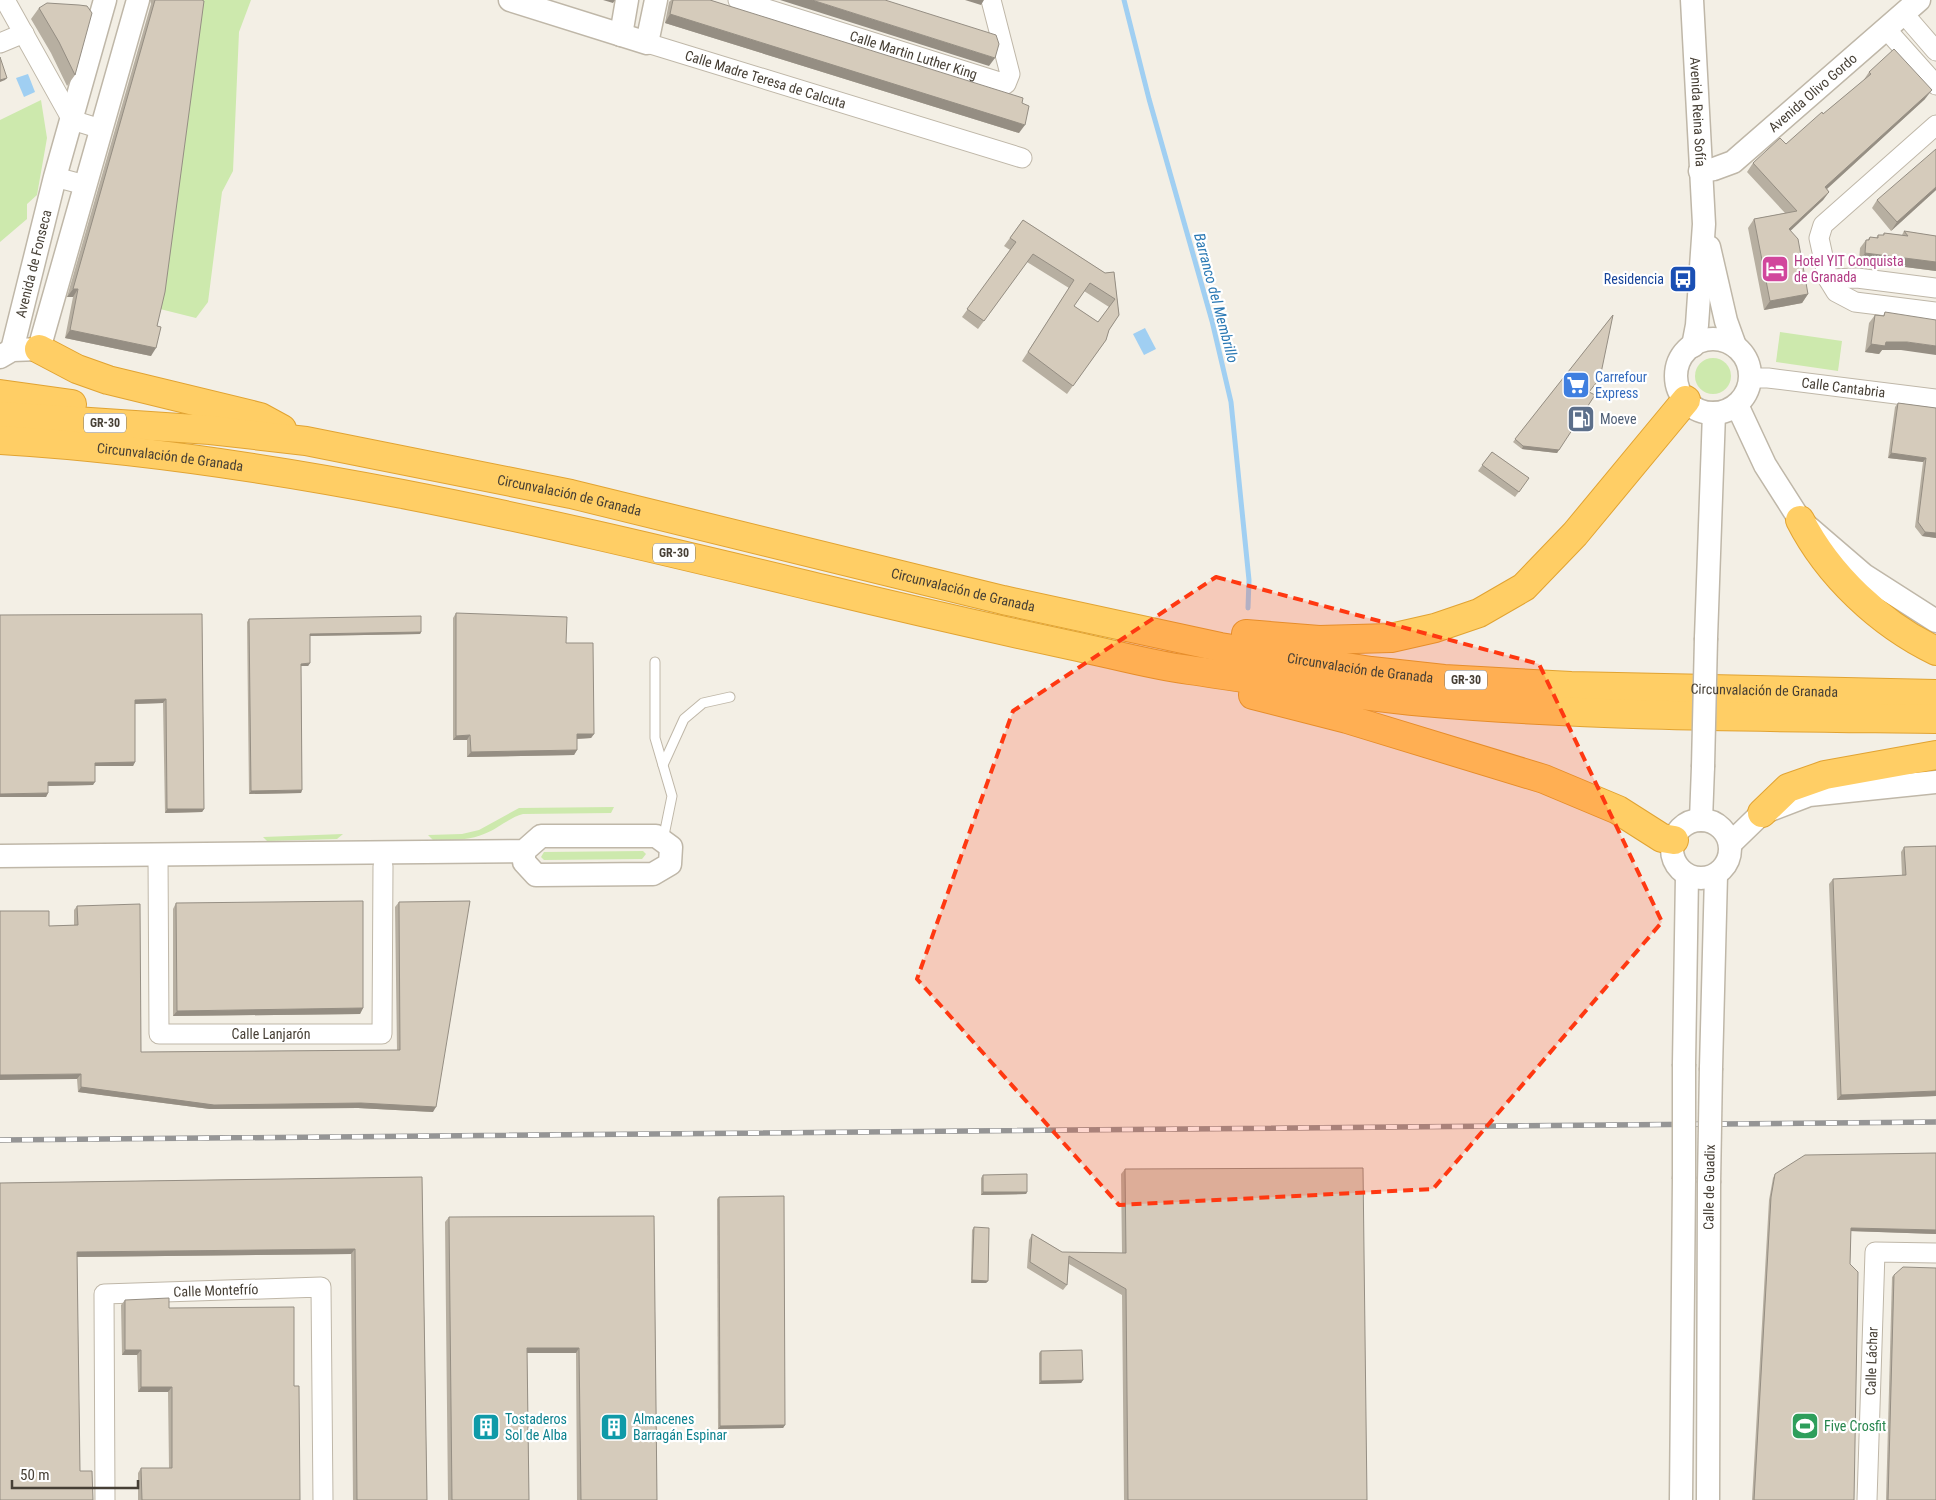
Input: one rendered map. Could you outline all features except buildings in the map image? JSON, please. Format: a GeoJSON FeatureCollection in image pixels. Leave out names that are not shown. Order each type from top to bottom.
{"type":"FeatureCollection","features":[{"type":"Feature","properties":{"kind":"highway"},"geometry":{"type":"LineString","coordinates":[[17,352],[108,380],[260,417],[306,442]]}},
{"type":"Feature","properties":{"kind":"highway"},"geometry":{"type":"LineString","coordinates":[[0,394],[178,416],[210,430]]}},
{"type":"Feature","properties":{"kind":"highway"},"geometry":{"type":"LineString","coordinates":[[1003,600],[1048,597],[1159,621],[1259,636],[1320,640],[1391,638],[1435,628],[1479,613],[1524,587],[1575,534],[1686,400]]}},
{"type":"Feature","properties":{"kind":"highway","name":"Circunvalación de Granada"},"geometry":{"type":"LineString","coordinates":[[0,416],[210,430],[306,442],[571,494],[1003,600],[1220,647],[1371,671],[1444,679],[1689,689],[1936,694]]}},
{"type":"Feature","properties":{"kind":"highway","name":"Circunvalación de Granada"},"geometry":{"type":"LineString","coordinates":[[0,440],[157,454],[323,479],[512,515],[966,623],[1187,670],[1336,692],[1501,708],[1689,715],[1936,719]]}},
{"type":"Feature","properties":{"kind":"highway"},"geometry":{"type":"LineString","coordinates":[[0,459],[66,458],[122,462],[157,454]]}},
{"type":"Feature","properties":{"kind":"highway"},"geometry":{"type":"LineString","coordinates":[[1800,520],[1812,543],[1823,558],[1882,618],[1914,640],[1936,651]]}},
{"type":"Feature","properties":{"kind":"highway"},"geometry":{"type":"LineString","coordinates":[[1187,670],[1220,687],[1347,719],[1544,779],[1618,810],[1662,838],[1674,840]]}},
{"type":"Feature","properties":{"kind":"highway"},"geometry":{"type":"LineString","coordinates":[[1762,813],[1788,788],[1825,775],[1936,754]]}},
{"type":"Feature","properties":{"kind":"street"},"geometry":{"type":"LineString","coordinates":[[5,0],[72,120],[101,129]]}},
{"type":"Feature","properties":{"kind":"street","name":"Avenida de Fonseca"},"geometry":{"type":"LineString","coordinates":[[17,352],[55,177],[104,0]]}},
{"type":"Feature","properties":{"kind":"street","name":"Avenida de Fonseca"},"geometry":{"type":"LineString","coordinates":[[17,352],[85,185],[138,0]]}},
{"type":"Feature","properties":{"kind":"street","name":"Calle Madre Teresa de Calcuta"},"geometry":{"type":"LineString","coordinates":[[510,0],[1022,158]]}},
{"type":"Feature","properties":{"kind":"street"},"geometry":{"type":"LineString","coordinates":[[621,35],[627,0]]}},
{"type":"Feature","properties":{"kind":"street"},"geometry":{"type":"LineString","coordinates":[[648,43],[656,0]]}},
{"type":"Feature","properties":{"kind":"street","name":"Calle Martin Luther King"},"geometry":{"type":"LineString","coordinates":[[738,0],[1006,84],[1010,74],[991,0]]}},
{"type":"Feature","properties":{"kind":"street","name":"Avenida Reina Sofía"},"geometry":{"type":"LineString","coordinates":[[1692,0],[1704,224],[1697,325],[1693,346]]}},
{"type":"Feature","properties":{"kind":"street"},"geometry":{"type":"LineString","coordinates":[[1911,7],[1936,51]]}},
{"type":"Feature","properties":{"kind":"street","name":"Avenida Olivo Gordo"},"geometry":{"type":"LineString","coordinates":[[1700,171],[1714,169],[1733,162],[1911,7]]}},
{"type":"Feature","properties":{"kind":"street"},"geometry":{"type":"LineString","coordinates":[[1886,29],[1936,85]]}},
{"type":"Feature","properties":{"kind":"street"},"geometry":{"type":"LineString","coordinates":[[0,43],[24,33]]}},
{"type":"Feature","properties":{"kind":"street"},"geometry":{"type":"LineString","coordinates":[[1936,125],[1823,225],[1819,238],[1828,279],[1836,292],[1855,302],[1936,312]]}},
{"type":"Feature","properties":{"kind":"street"},"geometry":{"type":"LineString","coordinates":[[55,177],[85,185]]}},
{"type":"Feature","properties":{"kind":"street","name":"Avenida Reina Sofía"},"geometry":{"type":"LineString","coordinates":[[1704,224],[1726,321],[1735,346]]}},
{"type":"Feature","properties":{"kind":"street"},"geometry":{"type":"LineString","coordinates":[[1828,279],[1857,278],[1936,288]]}},
{"type":"Feature","properties":{"kind":"street"},"geometry":{"type":"LineString","coordinates":[[1714,339],[1735,346],[1744,356],[1749,367],[1750,378],[1748,388],[1736,404],[1726,410],[1714,413],[1704,412],[1686,400],[1678,388],[1677,371],[1680,360],[1693,346],[1714,339]]}},
{"type":"Feature","properties":{"kind":"street","name":"Calle Cantabria"},"geometry":{"type":"LineString","coordinates":[[1750,378],[1768,378],[1936,399]]}},
{"type":"Feature","properties":{"kind":"street"},"geometry":{"type":"LineString","coordinates":[[1736,404],[1765,465],[1800,520],[1864,575],[1936,622]]}},
{"type":"Feature","properties":{"kind":"street"},"geometry":{"type":"LineString","coordinates":[[1700,820],[1714,413]]}},
{"type":"Feature","properties":{"kind":"street"},"geometry":{"type":"LineString","coordinates":[[1730,844],[1762,813],[1809,794],[1936,782]]}},
{"type":"Feature","properties":{"kind":"street"},"geometry":{"type":"LineString","coordinates":[[1700,820],[1709,821],[1722,829],[1730,844],[1728,862],[1716,875],[1696,878],[1687,875],[1675,863],[1672,848],[1674,840],[1684,826],[1700,820]]}},
{"type":"Feature","properties":{"kind":"street"},"geometry":{"type":"LineString","coordinates":[[0,856],[383,866],[524,856],[541,836],[656,836],[671,847],[670,864],[653,874],[536,875],[524,856]]}},
{"type":"Feature","properties":{"kind":"street"},"geometry":{"type":"LineString","coordinates":[[0,869],[158,860],[524,856]]}},
{"type":"Feature","properties":{"kind":"street","name":"Calle Lanjarón"},"geometry":{"type":"LineString","coordinates":[[158,860],[159,1034],[382,1034],[383,866]]}},
{"type":"Feature","properties":{"kind":"street","name":"Calle de Guadix"},"geometry":{"type":"LineString","coordinates":[[1681,1500],[1687,875]]}},
{"type":"Feature","properties":{"kind":"street","name":"Calle de Guadix"},"geometry":{"type":"LineString","coordinates":[[1708,1500],[1709,1183],[1716,875]]}},
{"type":"Feature","properties":{"kind":"street","name":"Calle Láchar"},"geometry":{"type":"LineString","coordinates":[[1867,1500],[1875,1252],[1936,1253]]}},
{"type":"Feature","properties":{"kind":"street","name":"Calle Montefrío"},"geometry":{"type":"LineString","coordinates":[[105,1500],[104,1294],[321,1287],[323,1500]]}},
{"type":"Feature","properties":{"kind":"lane"},"geometry":{"type":"LineString","coordinates":[[655,662],[655,738],[672,796],[663,840]]}},
{"type":"Feature","properties":{"kind":"lane"},"geometry":{"type":"LineString","coordinates":[[663,765],[684,719],[703,703],[730,697]]}},
{"type":"Feature","properties":{"kind":"highlighted area"},"geometry":{"type":"Polygon","coordinates":[[[1216,577],[1539,664],[1662,922],[1433,1189],[1119,1205],[917,979],[1013,711],[1216,577]]]}},
{"type":"Feature","properties":{"kind":"green space"},"geometry":{"type":"Polygon","coordinates":[[[201,0],[251,0],[239,32],[233,171],[222,192],[208,302],[196,318],[160,309],[201,0]]]}},
{"type":"Feature","properties":{"kind":"green space"},"geometry":{"type":"Polygon","coordinates":[[[41,100],[47,138],[37,195],[27,204],[27,219],[0,242],[0,120],[41,100]]]}},
{"type":"Feature","properties":{"kind":"green space"},"geometry":{"type":"Polygon","coordinates":[[[1780,332],[1842,341],[1838,371],[1776,362],[1780,332]]]}},
{"type":"Feature","properties":{"kind":"green space"},"geometry":{"type":"Polygon","coordinates":[[[1713,358],[1726,363],[1731,376],[1726,389],[1713,394],[1700,389],[1695,376],[1700,363],[1713,358]]]}},
{"type":"Feature","properties":{"kind":"green space"},"geometry":{"type":"Polygon","coordinates":[[[614,807],[611,813],[523,814],[489,832],[465,839],[433,840],[428,835],[462,834],[479,830],[519,808],[614,807]]]}},
{"type":"Feature","properties":{"kind":"green space"},"geometry":{"type":"Polygon","coordinates":[[[343,834],[337,839],[267,841],[263,837],[343,834]]]}},
{"type":"Feature","properties":{"kind":"green space"},"geometry":{"type":"Polygon","coordinates":[[[643,851],[646,854],[642,859],[544,860],[541,857],[544,852],[643,851]]]}},
{"type":"Feature","properties":{"kind":"water"},"geometry":{"type":"Polygon","coordinates":[[[28,74],[35,92],[24,97],[16,78],[28,74]]]}},
{"type":"Feature","properties":{"kind":"water"},"geometry":{"type":"Polygon","coordinates":[[[1145,328],[1156,349],[1144,355],[1133,334],[1145,328]]]}},
{"type":"Feature","properties":{"kind":"waterway","name":"Barranco del Membrillo"},"geometry":{"type":"LineString","coordinates":[[1124,0],[1149,99],[1212,321],[1231,402],[1249,580],[1248,608]]}},
{"type":"Feature","properties":{"kind":"railway"},"geometry":{"type":"LineString","coordinates":[[0,1140],[1936,1122]]}},
{"type":"Feature","properties":{"kind":"place","name":"Hotel YIT Conquista de Granada"},"geometry":{"type":"Point","coordinates":[1775,269]}},
{"type":"Feature","properties":{"kind":"place","name":"Residencia"},"geometry":{"type":"Point","coordinates":[1683,279]}},
{"type":"Feature","properties":{"kind":"place","name":"Carrefour Express"},"geometry":{"type":"Point","coordinates":[1576,385]}},
{"type":"Feature","properties":{"kind":"place","name":"Moeve"},"geometry":{"type":"Point","coordinates":[1581,419]}},
{"type":"Feature","properties":{"kind":"place","name":"Five Crosfit"},"geometry":{"type":"Point","coordinates":[1805,1426]}},
{"type":"Feature","properties":{"kind":"place","name":"Tostaderos Sol de Alba"},"geometry":{"type":"Point","coordinates":[486,1427]}},
{"type":"Feature","properties":{"kind":"place","name":"Almacenes Barragán Espinar"},"geometry":{"type":"Point","coordinates":[614,1427]}}]}
